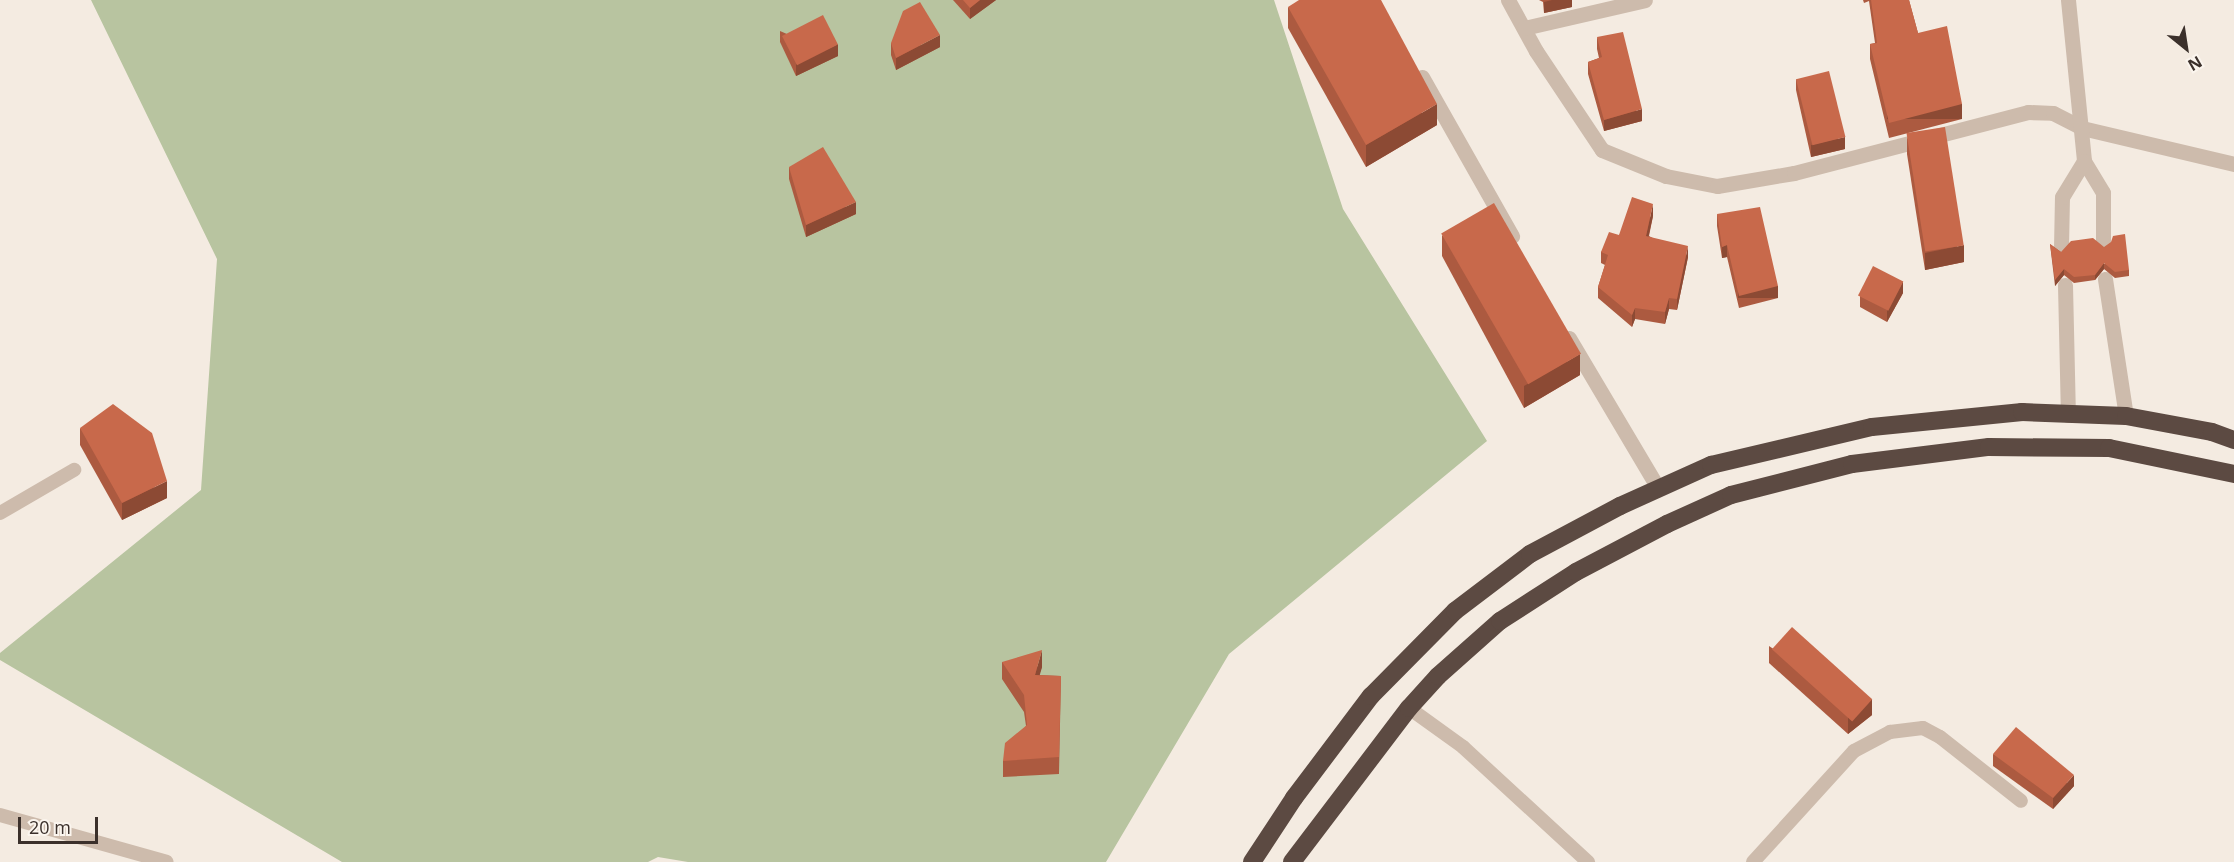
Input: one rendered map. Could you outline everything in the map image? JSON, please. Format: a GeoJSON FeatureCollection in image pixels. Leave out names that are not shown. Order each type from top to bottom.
{"type":"FeatureCollection","features":[{"type":"Feature","properties":{"kind":"highway"},"geometry":{"type":"LineString","coordinates":[[1252,862],[1337,738],[1394,670],[1440,625],[1492,580],[1530,554],[1658,488],[1711,465],[1754,452],[1872,427],[1999,414],[2126,416],[2212,432],[2234,440]]}},
{"type":"Feature","properties":{"kind":"highway"},"geometry":{"type":"LineString","coordinates":[[1292,862],[1409,708],[1467,650],[1536,596],[1667,524],[1731,495],[1765,485],[1895,456],[2017,447],[2109,448],[2234,474]]}},
{"type":"Feature","properties":{"kind":"street"},"geometry":{"type":"LineString","coordinates":[[1508,0],[1602,150],[1666,176],[1717,186],[1794,173],[2028,112],[2053,113],[2082,128],[2234,164]]}},
{"type":"Feature","properties":{"kind":"street"},"geometry":{"type":"LineString","coordinates":[[1524,28],[1644,0]]}},
{"type":"Feature","properties":{"kind":"street"},"geometry":{"type":"LineString","coordinates":[[2068,0],[2084,161],[2103,192],[2103,243]]}},
{"type":"Feature","properties":{"kind":"street"},"geometry":{"type":"LineString","coordinates":[[1414,62],[1519,249]]}},
{"type":"Feature","properties":{"kind":"street"},"geometry":{"type":"LineString","coordinates":[[2061,249],[2062,197],[2084,161]]}},
{"type":"Feature","properties":{"kind":"street"},"geometry":{"type":"LineString","coordinates":[[2105,279],[2126,416]]}},
{"type":"Feature","properties":{"kind":"street"},"geometry":{"type":"LineString","coordinates":[[2065,285],[2068,415]]}},
{"type":"Feature","properties":{"kind":"street"},"geometry":{"type":"LineString","coordinates":[[1559,321],[1658,488]]}},
{"type":"Feature","properties":{"kind":"lane"},"geometry":{"type":"LineString","coordinates":[[0,513],[74,470]]}},
{"type":"Feature","properties":{"kind":"lane"},"geometry":{"type":"LineString","coordinates":[[1409,708],[1463,747],[1588,862]]}},
{"type":"Feature","properties":{"kind":"lane"},"geometry":{"type":"LineString","coordinates":[[1753,862],[1854,751],[1890,732],[1923,728],[1940,737],[2021,801]]}},
{"type":"Feature","properties":{"kind":"lane"},"geometry":{"type":"LineString","coordinates":[[0,815],[167,862]]}},
{"type":"Feature","properties":{"kind":"green space"},"geometry":{"type":"Polygon","coordinates":[[[91,0],[1274,0],[1343,209],[1487,441],[1229,654],[1106,862],[688,862],[658,857],[648,862],[342,862],[0,660],[0,653],[201,490],[217,259],[91,0]]]}},
{"type":"Feature","properties":{"kind":"building"},"geometry":{"type":"Polygon","coordinates":[[[963,0],[980,0],[970,8],[963,0]]]}},
{"type":"Feature","properties":{"kind":"building"},"geometry":{"type":"Polygon","coordinates":[[[1299,0],[1381,0],[1437,104],[1366,145],[1288,7],[1299,0]]]}},
{"type":"Feature","properties":{"kind":"building"},"geometry":{"type":"Polygon","coordinates":[[[1871,0],[1909,0],[1918,33],[1947,26],[1962,104],[1889,123],[1870,44],[1877,43],[1871,0]]]}},
{"type":"Feature","properties":{"kind":"building"},"geometry":{"type":"Polygon","coordinates":[[[920,2],[940,35],[896,58],[891,43],[903,11],[920,2]]]}},
{"type":"Feature","properties":{"kind":"building"},"geometry":{"type":"Polygon","coordinates":[[[823,15],[838,44],[797,65],[782,36],[823,15]]]}},
{"type":"Feature","properties":{"kind":"building"},"geometry":{"type":"Polygon","coordinates":[[[1623,32],[1642,109],[1604,120],[1588,62],[1602,57],[1597,37],[1623,32]]]}},
{"type":"Feature","properties":{"kind":"building"},"geometry":{"type":"Polygon","coordinates":[[[1829,71],[1845,137],[1812,145],[1796,79],[1829,71]]]}},
{"type":"Feature","properties":{"kind":"building"},"geometry":{"type":"Polygon","coordinates":[[[1945,127],[1964,246],[1925,252],[1906,133],[1945,127]]]}},
{"type":"Feature","properties":{"kind":"building"},"geometry":{"type":"Polygon","coordinates":[[[823,147],[856,202],[806,225],[789,167],[823,147]]]}},
{"type":"Feature","properties":{"kind":"building"},"geometry":{"type":"Polygon","coordinates":[[[1632,197],[1653,204],[1646,236],[1688,246],[1677,299],[1669,298],[1665,312],[1635,308],[1632,315],[1598,287],[1608,255],[1601,252],[1609,232],[1619,235],[1632,197]]]}},
{"type":"Feature","properties":{"kind":"building"},"geometry":{"type":"Polygon","coordinates":[[[1494,203],[1581,354],[1528,384],[1441,234],[1494,203]]]}},
{"type":"Feature","properties":{"kind":"building"},"geometry":{"type":"Polygon","coordinates":[[[1760,207],[1778,286],[1739,296],[1727,245],[1722,247],[1717,214],[1760,207]]]}},
{"type":"Feature","properties":{"kind":"building"},"geometry":{"type":"Polygon","coordinates":[[[2125,234],[2129,270],[2115,272],[2104,263],[2095,275],[2074,277],[2064,269],[2055,280],[2050,244],[2061,252],[2071,241],[2093,238],[2104,247],[2111,242],[2113,236],[2125,234]]]}},
{"type":"Feature","properties":{"kind":"building"},"geometry":{"type":"Polygon","coordinates":[[[1873,266],[1903,281],[1888,311],[1858,295],[1873,266]]]}},
{"type":"Feature","properties":{"kind":"building"},"geometry":{"type":"Polygon","coordinates":[[[113,404],[152,433],[167,481],[122,503],[80,428],[113,404]]]}},
{"type":"Feature","properties":{"kind":"building"},"geometry":{"type":"Polygon","coordinates":[[[1792,627],[1872,699],[1852,722],[1772,649],[1792,627]]]}},
{"type":"Feature","properties":{"kind":"building"},"geometry":{"type":"Polygon","coordinates":[[[1042,650],[1035,675],[1061,676],[1059,757],[1003,761],[1005,743],[1027,725],[1024,695],[1002,662],[1042,650]]]}},
{"type":"Feature","properties":{"kind":"building"},"geometry":{"type":"Polygon","coordinates":[[[2016,727],[2074,775],[2053,798],[1993,754],[2016,727]]]}}]}
